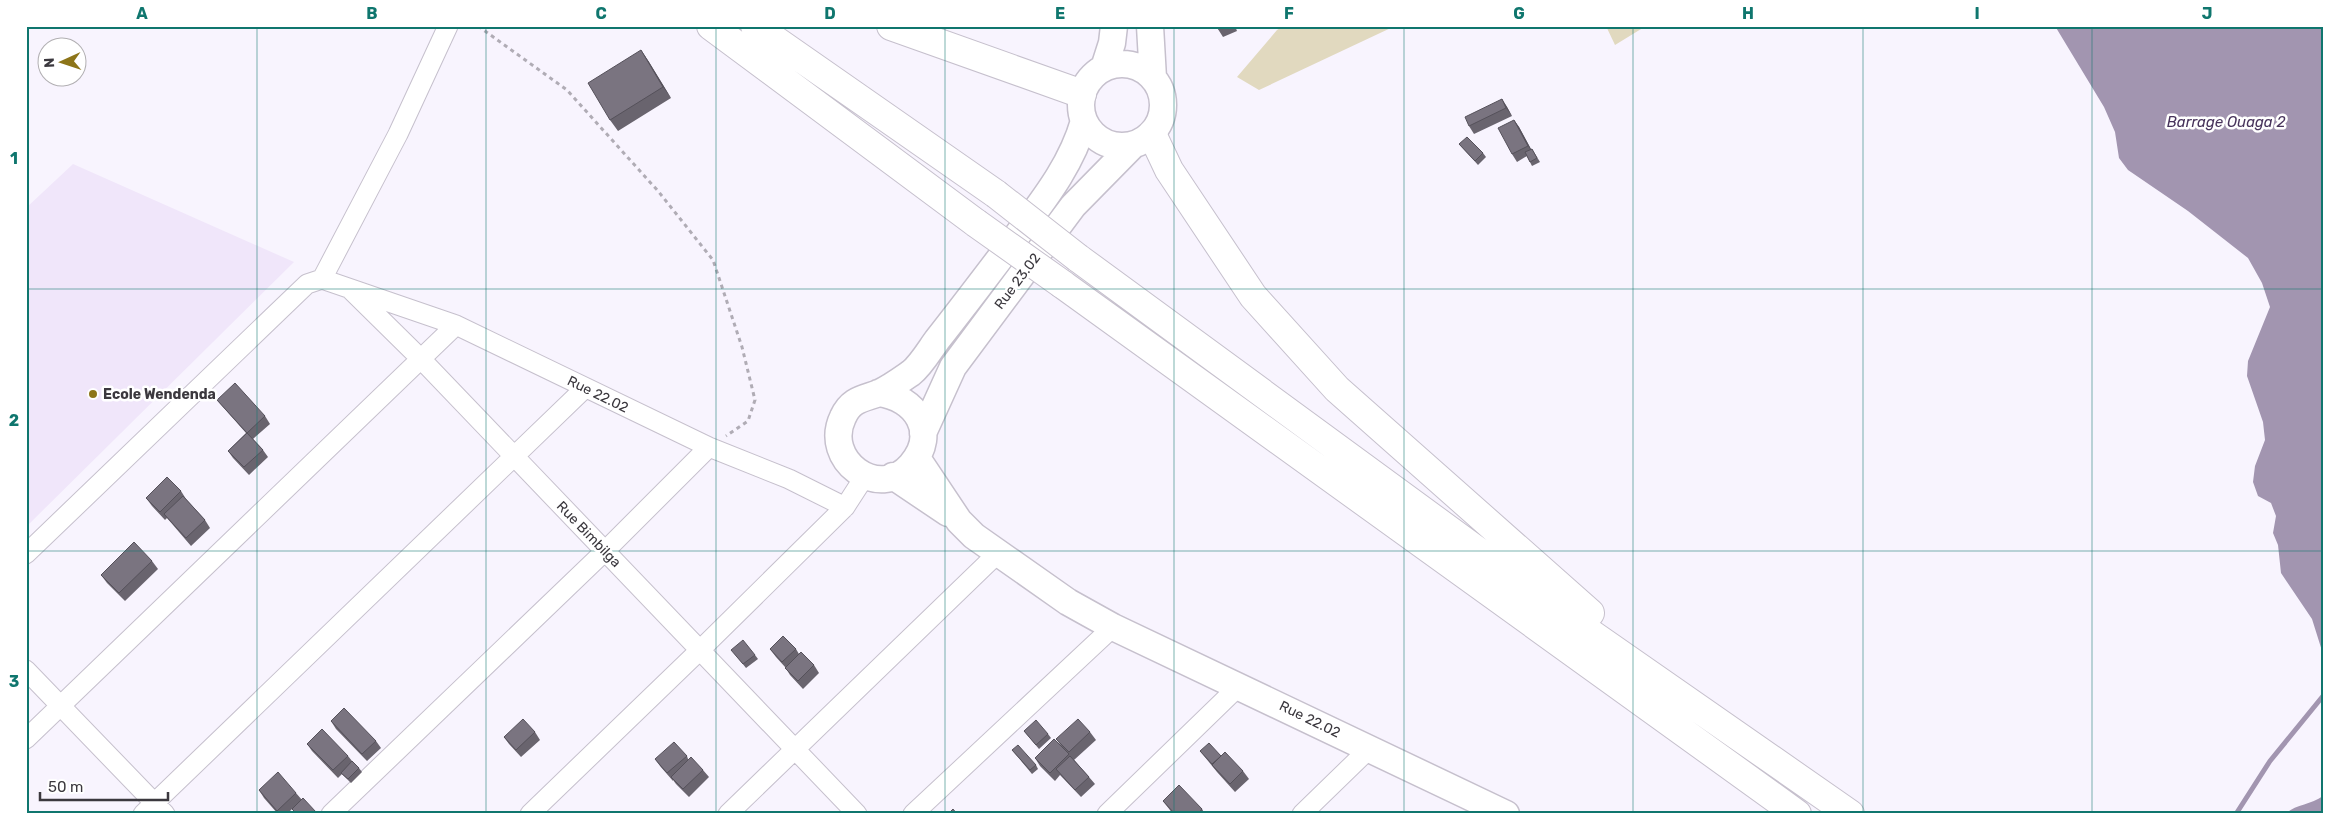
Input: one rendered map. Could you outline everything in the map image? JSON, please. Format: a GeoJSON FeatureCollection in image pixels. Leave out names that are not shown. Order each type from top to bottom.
{"type":"FeatureCollection","features":[{"type":"Feature","properties":{"kind":"main road"},"geometry":{"type":"LineString","coordinates":[[711,26],[976,223],[1797,814]]}},
{"type":"Feature","properties":{"kind":"main road"},"geometry":{"type":"LineString","coordinates":[[756,26],[996,194],[1078,258],[1580,626],[1850,814]]}},
{"type":"Feature","properties":{"kind":"main road"},"geometry":{"type":"LineString","coordinates":[[891,26],[1082,94]]}},
{"type":"Feature","properties":{"kind":"main road"},"geometry":{"type":"LineString","coordinates":[[1143,140],[1169,170],[1253,296],[1337,389],[1696,707]]}},
{"type":"Feature","properties":{"kind":"street"},"geometry":{"type":"LineString","coordinates":[[26,554],[314,282],[398,134],[448,26]]}},
{"type":"Feature","properties":{"kind":"street"},"geometry":{"type":"LineString","coordinates":[[1104,68],[1112,43],[1114,26]]}},
{"type":"Feature","properties":{"kind":"street","name":"Rue 23.02"},"geometry":{"type":"LineString","coordinates":[[893,476],[909,468],[953,367],[1073,206],[1160,123],[1164,110],[1163,96],[1153,78],[1150,26]]}},
{"type":"Feature","properties":{"kind":"street"},"geometry":{"type":"LineString","coordinates":[[1082,94],[1088,81],[1110,65],[1138,66],[1153,78]]}},
{"type":"Feature","properties":{"kind":"street","name":"Rue 23.02"},"geometry":{"type":"LineString","coordinates":[[865,476],[853,469],[843,458],[838,444],[838,429],[843,416],[852,404],[864,396],[878,393],[913,371],[972,296],[1049,192],[1077,145],[1084,122],[1080,108],[1082,94]]}},
{"type":"Feature","properties":{"kind":"street"},"geometry":{"type":"LineString","coordinates":[[1084,122],[1091,133],[1102,142],[1115,146],[1143,140]]}},
{"type":"Feature","properties":{"kind":"street","name":"Rue Bimbilga"},"geometry":{"type":"LineString","coordinates":[[314,282],[349,288],[420,358],[857,814]]}},
{"type":"Feature","properties":{"kind":"street","name":"Rue 22.02"},"geometry":{"type":"LineString","coordinates":[[349,288],[456,325],[708,447],[789,479],[845,507]]}},
{"type":"Feature","properties":{"kind":"street"},"geometry":{"type":"LineString","coordinates":[[26,739],[456,325]]}},
{"type":"Feature","properties":{"kind":"street"},"geometry":{"type":"LineString","coordinates":[[26,670],[61,704],[154,810],[585,388]]}},
{"type":"Feature","properties":{"kind":"street"},"geometry":{"type":"LineString","coordinates":[[878,393],[892,395],[905,401],[914,410],[920,421],[920,446],[959,520]]}},
{"type":"Feature","properties":{"kind":"street"},"geometry":{"type":"LineString","coordinates":[[330,814],[606,551],[708,447]]}},
{"type":"Feature","properties":{"kind":"street"},"geometry":{"type":"LineString","coordinates":[[530,814],[845,507],[865,476],[877,478],[893,476],[959,520],[997,554],[1068,602],[1113,627],[913,814]]}},
{"type":"Feature","properties":{"kind":"street"},"geometry":{"type":"LineString","coordinates":[[728,814],[997,554]]}},
{"type":"Feature","properties":{"kind":"street","name":"Rue 22.02"},"geometry":{"type":"LineString","coordinates":[[1113,627],[1240,685],[1497,812]]}},
{"type":"Feature","properties":{"kind":"street"},"geometry":{"type":"LineString","coordinates":[[1107,814],[1240,685]]}},
{"type":"Feature","properties":{"kind":"street"},"geometry":{"type":"LineString","coordinates":[[1302,814],[1370,748]]}},
{"type":"Feature","properties":{"kind":"path"},"geometry":{"type":"LineString","coordinates":[[478,26],[567,90],[658,191],[713,260],[742,347],[755,400],[748,421],[708,447]]}},
{"type":"Feature","properties":{"kind":"shaded area"},"geometry":{"type":"Polygon","coordinates":[[[1284,26],[1395,26],[1259,90],[1237,77],[1277,30],[1284,26]]]}},
{"type":"Feature","properties":{"kind":"shaded area"},"geometry":{"type":"Polygon","coordinates":[[[1606,26],[1646,26],[1615,45],[1606,26]]]}},
{"type":"Feature","properties":{"kind":"shaded area","name":"Ecole Wendenda"},"geometry":{"type":"Polygon","coordinates":[[[73,164],[294,262],[26,527],[26,208],[73,164]]]}},
{"type":"Feature","properties":{"kind":"water","name":"Barrage Ouaga 2"},"geometry":{"type":"Polygon","coordinates":[[[2055,26],[2323,26],[2323,654],[2312,619],[2281,573],[2278,545],[2273,533],[2276,516],[2271,503],[2258,496],[2253,482],[2255,466],[2265,440],[2263,422],[2247,376],[2248,361],[2270,307],[2262,283],[2248,258],[2188,211],[2128,170],[2119,158],[2115,132],[2104,107],[2055,26]]]}},
{"type":"Feature","properties":{"kind":"water"},"geometry":{"type":"Polygon","coordinates":[[[2323,796],[2323,814],[2285,814],[2294,808],[2323,796]]]}},
{"type":"Feature","properties":{"kind":"building"},"geometry":{"type":"Polygon","coordinates":[[[641,50],[663,87],[610,120],[588,83],[641,50]]]}},
{"type":"Feature","properties":{"kind":"building"},"geometry":{"type":"Polygon","coordinates":[[[1502,99],[1506,108],[1469,126],[1465,117],[1502,99]]]}},
{"type":"Feature","properties":{"kind":"building"},"geometry":{"type":"Polygon","coordinates":[[[1514,120],[1528,146],[1512,154],[1498,128],[1514,120]]]}},
{"type":"Feature","properties":{"kind":"building"},"geometry":{"type":"Polygon","coordinates":[[[1467,137],[1483,153],[1475,161],[1459,144],[1467,137]]]}},
{"type":"Feature","properties":{"kind":"building"},"geometry":{"type":"Polygon","coordinates":[[[1532,149],[1537,158],[1530,162],[1525,152],[1532,149]]]}},
{"type":"Feature","properties":{"kind":"building"},"geometry":{"type":"Polygon","coordinates":[[[235,383],[265,416],[247,433],[217,400],[235,383]]]}},
{"type":"Feature","properties":{"kind":"building"},"geometry":{"type":"Polygon","coordinates":[[[247,433],[263,450],[244,467],[228,451],[247,433]]]}},
{"type":"Feature","properties":{"kind":"building"},"geometry":{"type":"Polygon","coordinates":[[[167,477],[181,491],[160,512],[146,498],[167,477]]]}},
{"type":"Feature","properties":{"kind":"building"},"geometry":{"type":"Polygon","coordinates":[[[183,496],[205,520],[186,538],[164,514],[183,496]]]}},
{"type":"Feature","properties":{"kind":"building"},"geometry":{"type":"Polygon","coordinates":[[[134,542],[152,561],[119,593],[101,575],[134,542]]]}},
{"type":"Feature","properties":{"kind":"building"},"geometry":{"type":"Polygon","coordinates":[[[783,636],[796,649],[782,662],[770,649],[783,636]]]}},
{"type":"Feature","properties":{"kind":"building"},"geometry":{"type":"Polygon","coordinates":[[[743,640],[755,655],[743,664],[731,650],[743,640]]]}},
{"type":"Feature","properties":{"kind":"building"},"geometry":{"type":"Polygon","coordinates":[[[801,652],[814,665],[798,681],[785,668],[801,652]]]}},
{"type":"Feature","properties":{"kind":"building"},"geometry":{"type":"Polygon","coordinates":[[[344,708],[376,741],[362,754],[331,721],[344,708]]]}},
{"type":"Feature","properties":{"kind":"building"},"geometry":{"type":"Polygon","coordinates":[[[523,719],[535,732],[516,750],[504,737],[523,719]]]}},
{"type":"Feature","properties":{"kind":"building"},"geometry":{"type":"Polygon","coordinates":[[[1078,719],[1090,732],[1069,752],[1056,739],[1078,719]]]}},
{"type":"Feature","properties":{"kind":"building"},"geometry":{"type":"Polygon","coordinates":[[[1036,720],[1048,734],[1036,745],[1024,731],[1036,720]]]}},
{"type":"Feature","properties":{"kind":"building"},"geometry":{"type":"Polygon","coordinates":[[[322,729],[348,756],[333,770],[307,744],[322,729]]]}},
{"type":"Feature","properties":{"kind":"building"},"geometry":{"type":"Polygon","coordinates":[[[1054,739],[1069,754],[1050,773],[1035,758],[1054,739]]]}},
{"type":"Feature","properties":{"kind":"building"},"geometry":{"type":"Polygon","coordinates":[[[674,742],[687,756],[667,773],[655,759],[674,742]]]}},
{"type":"Feature","properties":{"kind":"building"},"geometry":{"type":"Polygon","coordinates":[[[1209,743],[1221,756],[1212,764],[1200,751],[1209,743]]]}},
{"type":"Feature","properties":{"kind":"building"},"geometry":{"type":"Polygon","coordinates":[[[1018,745],[1036,765],[1030,770],[1012,750],[1018,745]]]}},
{"type":"Feature","properties":{"kind":"building"},"geometry":{"type":"Polygon","coordinates":[[[1225,752],[1243,771],[1230,784],[1212,765],[1225,752]]]}},
{"type":"Feature","properties":{"kind":"building"},"geometry":{"type":"Polygon","coordinates":[[[1070,756],[1089,777],[1075,790],[1056,769],[1070,756]]]}},
{"type":"Feature","properties":{"kind":"building"},"geometry":{"type":"Polygon","coordinates":[[[691,757],[703,770],[683,789],[671,777],[691,757]]]}},
{"type":"Feature","properties":{"kind":"building"},"geometry":{"type":"Polygon","coordinates":[[[352,761],[359,768],[348,779],[341,773],[352,761]]]}},
{"type":"Feature","properties":{"kind":"building"},"geometry":{"type":"Polygon","coordinates":[[[278,772],[296,793],[277,811],[259,790],[278,772]]]}},
{"type":"Feature","properties":{"kind":"building"},"geometry":{"type":"Polygon","coordinates":[[[1179,785],[1202,809],[1198,814],[1175,814],[1163,801],[1179,785]]]}},
{"type":"Feature","properties":{"kind":"building"},"geometry":{"type":"Polygon","coordinates":[[[303,798],[316,812],[313,814],[297,814],[292,809],[303,798]]]}},
{"type":"Feature","properties":{"kind":"building"},"geometry":{"type":"Polygon","coordinates":[[[953,809],[957,814],[948,814],[953,809]]]}},
{"type":"Feature","properties":{"kind":"waterway"},"geometry":{"type":"LineString","coordinates":[[2236,814],[2270,761],[2323,696]]}},
{"type":"Feature","properties":{"kind":"place","name":"Ecole Wendenda"},"geometry":{"type":"Point","coordinates":[93,394]}}]}
